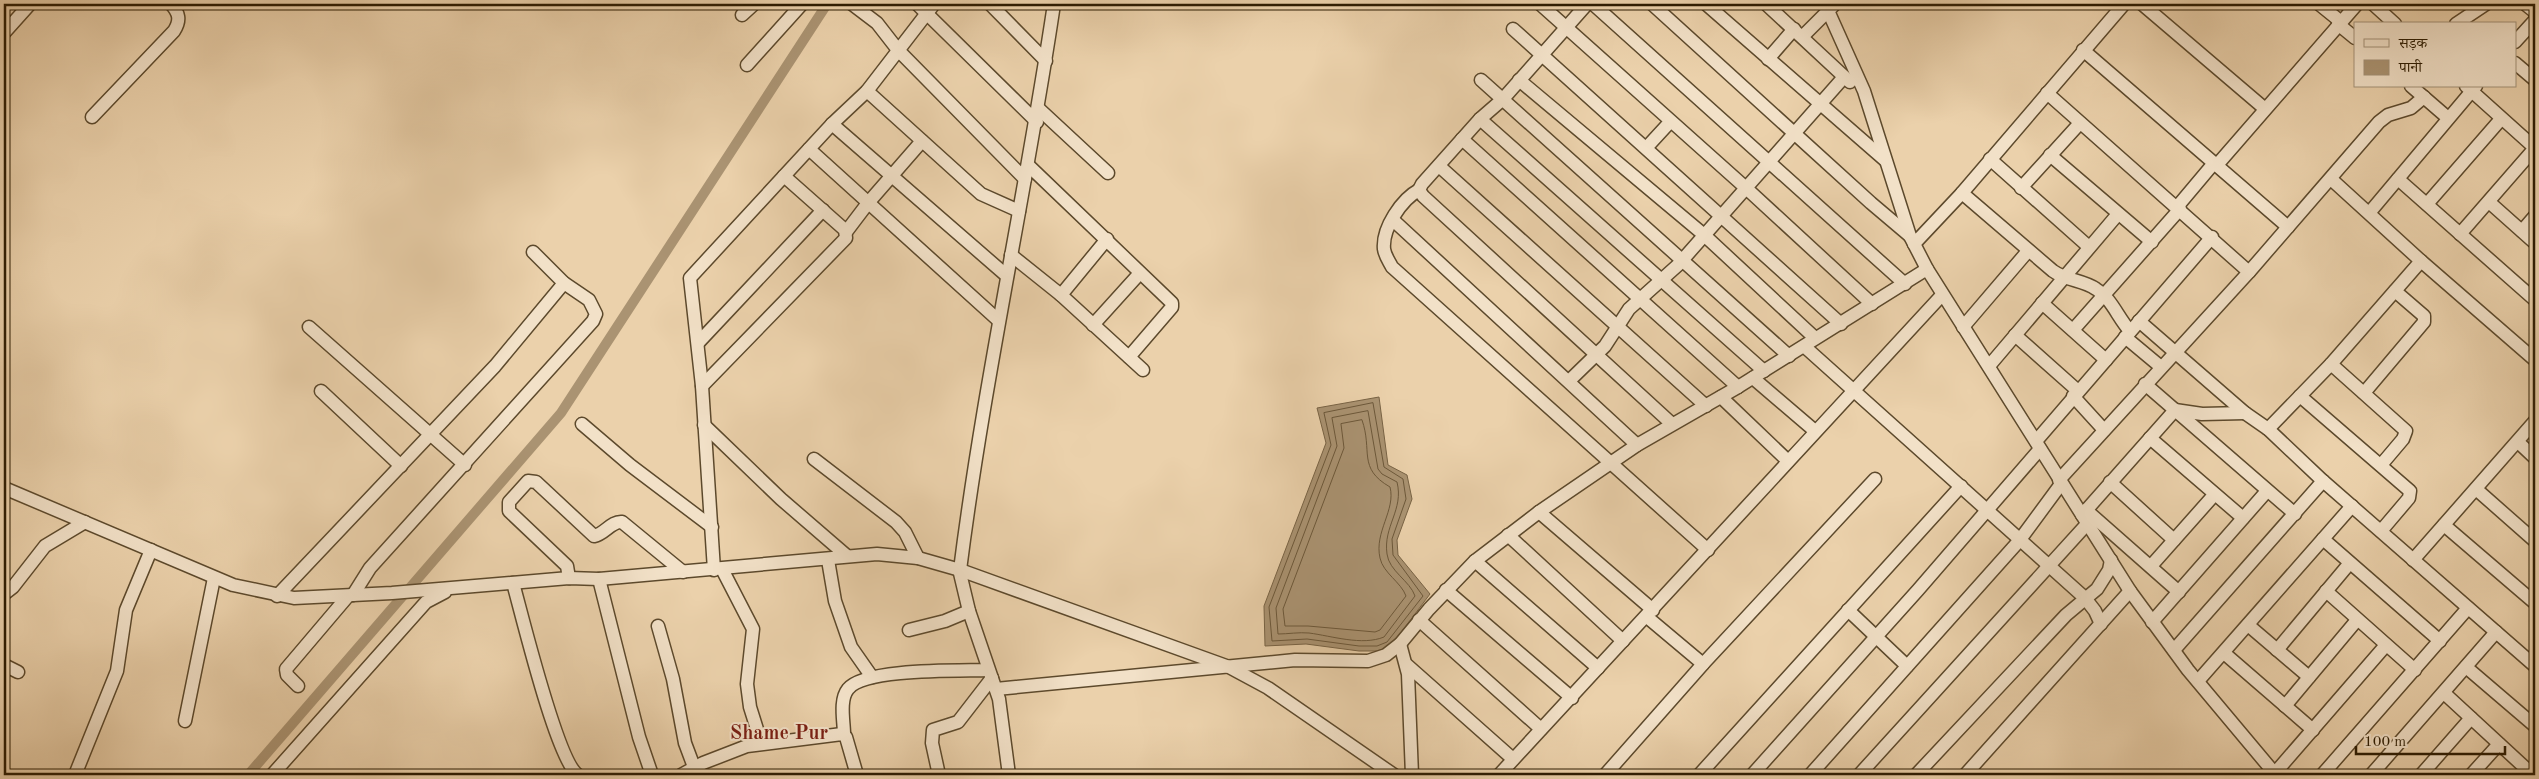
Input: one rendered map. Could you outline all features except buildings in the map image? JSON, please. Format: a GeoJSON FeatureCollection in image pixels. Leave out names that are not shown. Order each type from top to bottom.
{"type":"FeatureCollection","features":[{"type":"Feature","properties":{"kind":"street"},"geometry":{"type":"LineString","coordinates":[[4,33],[30,4]]}},
{"type":"Feature","properties":{"kind":"street"},"geometry":{"type":"LineString","coordinates":[[92,117],[177,27],[179,16],[171,4]]}},
{"type":"Feature","properties":{"kind":"street"},"geometry":{"type":"LineString","coordinates":[[742,15],[754,4]]}},
{"type":"Feature","properties":{"kind":"street"},"geometry":{"type":"LineString","coordinates":[[747,66],[802,4]]}},
{"type":"Feature","properties":{"kind":"street"},"geometry":{"type":"LineString","coordinates":[[852,4],[877,23],[898,50],[1025,179]]}},
{"type":"Feature","properties":{"kind":"street"},"geometry":{"type":"LineString","coordinates":[[917,4],[930,9],[1037,122]]}},
{"type":"Feature","properties":{"kind":"street"},"geometry":{"type":"LineString","coordinates":[[990,4],[1046,61]]}},
{"type":"Feature","properties":{"kind":"street"},"geometry":{"type":"LineString","coordinates":[[1009,775],[1004,724],[992,679],[969,611],[960,570],[971,486],[998,320],[1037,122],[1054,4]]}},
{"type":"Feature","properties":{"kind":"street"},"geometry":{"type":"LineString","coordinates":[[1540,4],[1746,188],[1872,304]]}},
{"type":"Feature","properties":{"kind":"street"},"geometry":{"type":"LineString","coordinates":[[1587,4],[1503,99],[1480,119],[1422,184],[1419,190],[1401,203],[1384,244],[1384,251],[1392,267],[1609,464],[1708,550]]}},
{"type":"Feature","properties":{"kind":"street"},"geometry":{"type":"LineString","coordinates":[[1592,4],[1905,284]]}},
{"type":"Feature","properties":{"kind":"street"},"geometry":{"type":"LineString","coordinates":[[1652,4],[1912,240]]}},
{"type":"Feature","properties":{"kind":"street"},"geometry":{"type":"LineString","coordinates":[[1706,4],[1820,106],[1885,160]]}},
{"type":"Feature","properties":{"kind":"street"},"geometry":{"type":"LineString","coordinates":[[1766,4],[1844,77],[1864,92]]}},
{"type":"Feature","properties":{"kind":"street"},"geometry":{"type":"LineString","coordinates":[[1912,240],[1962,193],[2124,4]]}},
{"type":"Feature","properties":{"kind":"street"},"geometry":{"type":"LineString","coordinates":[[2142,4],[2264,108]]}},
{"type":"Feature","properties":{"kind":"street"},"geometry":{"type":"LineString","coordinates":[[2319,4],[2354,37]]}},
{"type":"Feature","properties":{"kind":"street"},"geometry":{"type":"LineString","coordinates":[[2073,330],[2152,242],[2178,208],[2264,108],[2357,4]]}},
{"type":"Feature","properties":{"kind":"street"},"geometry":{"type":"LineString","coordinates":[[2373,4],[2393,22]]}},
{"type":"Feature","properties":{"kind":"street"},"geometry":{"type":"LineString","coordinates":[[2459,22],[2486,4]]}},
{"type":"Feature","properties":{"kind":"street"},"geometry":{"type":"LineString","coordinates":[[2525,4],[2535,12]]}},
{"type":"Feature","properties":{"kind":"street"},"geometry":{"type":"LineString","coordinates":[[1768,59],[1829,6],[1864,92],[1912,240],[1942,295],[1989,366],[2060,482],[2085,516],[2130,591],[2198,681],[2276,774],[2386,645]]}},
{"type":"Feature","properties":{"kind":"street"},"geometry":{"type":"LineString","coordinates":[[761,742],[750,707],[747,684],[753,629],[718,569],[712,527],[702,386],[690,278],[832,124],[867,91],[930,9]]}},
{"type":"Feature","properties":{"kind":"street"},"geometry":{"type":"LineString","coordinates":[[2516,41],[2535,20]]}},
{"type":"Feature","properties":{"kind":"street"},"geometry":{"type":"LineString","coordinates":[[1513,29],[1722,214],[1841,324]]}},
{"type":"Feature","properties":{"kind":"street"},"geometry":{"type":"LineString","coordinates":[[2083,50],[2288,227]]}},
{"type":"Feature","properties":{"kind":"street"},"geometry":{"type":"LineString","coordinates":[[2516,64],[2535,80]]}},
{"type":"Feature","properties":{"kind":"street"},"geometry":{"type":"LineString","coordinates":[[1569,381],[1610,340],[1629,309],[1682,260],[1703,234],[1770,162],[1844,77]]}},
{"type":"Feature","properties":{"kind":"street"},"geometry":{"type":"LineString","coordinates":[[1481,80],[1789,356]]}},
{"type":"Feature","properties":{"kind":"street"},"geometry":{"type":"LineString","coordinates":[[1519,80],[1703,234],[1816,338]]}},
{"type":"Feature","properties":{"kind":"street"},"geometry":{"type":"LineString","coordinates":[[2413,88],[2448,118]]}},
{"type":"Feature","properties":{"kind":"street"},"geometry":{"type":"LineString","coordinates":[[2370,212],[2471,88],[2501,119],[2535,148],[2460,234]]}},
{"type":"Feature","properties":{"kind":"street"},"geometry":{"type":"LineString","coordinates":[[867,91],[981,194],[1019,211]]}},
{"type":"Feature","properties":{"kind":"street"},"geometry":{"type":"LineString","coordinates":[[2047,93],[2212,237],[2249,272]]}},
{"type":"Feature","properties":{"kind":"street"},"geometry":{"type":"LineString","coordinates":[[1810,775],[2019,541],[2060,482],[2104,430],[2249,272],[2379,122],[2388,116],[2410,108],[2424,97]]}},
{"type":"Feature","properties":{"kind":"street"},"geometry":{"type":"LineString","coordinates":[[1039,109],[1108,173]]}},
{"type":"Feature","properties":{"kind":"street"},"geometry":{"type":"LineString","coordinates":[[1480,119],[1764,371]]}},
{"type":"Feature","properties":{"kind":"street"},"geometry":{"type":"LineString","coordinates":[[2427,204],[2501,119]]}},
{"type":"Feature","properties":{"kind":"street"},"geometry":{"type":"LineString","coordinates":[[1647,147],[1670,122]]}},
{"type":"Feature","properties":{"kind":"street"},"geometry":{"type":"LineString","coordinates":[[2021,188],[2080,123]]}},
{"type":"Feature","properties":{"kind":"street"},"geometry":{"type":"LineString","coordinates":[[832,124],[1007,276]]}},
{"type":"Feature","properties":{"kind":"street"},"geometry":{"type":"LineString","coordinates":[[1462,139],[1738,387]]}},
{"type":"Feature","properties":{"kind":"street"},"geometry":{"type":"LineString","coordinates":[[702,386],[844,240],[846,232],[868,203],[922,141]]}},
{"type":"Feature","properties":{"kind":"street"},"geometry":{"type":"LineString","coordinates":[[809,150],[998,320]]}},
{"type":"Feature","properties":{"kind":"street"},"geometry":{"type":"LineString","coordinates":[[2050,155],[2152,242]]}},
{"type":"Feature","properties":{"kind":"street"},"geometry":{"type":"LineString","coordinates":[[1990,159],[2089,247]]}},
{"type":"Feature","properties":{"kind":"street"},"geometry":{"type":"LineString","coordinates":[[1028,165],[1107,239],[1173,306],[1129,357]]}},
{"type":"Feature","properties":{"kind":"street"},"geometry":{"type":"LineString","coordinates":[[1439,166],[1706,406]]}},
{"type":"Feature","properties":{"kind":"street"},"geometry":{"type":"LineString","coordinates":[[784,176],[846,232]]}},
{"type":"Feature","properties":{"kind":"street"},"geometry":{"type":"LineString","coordinates":[[2331,179],[2370,212],[2421,261],[2535,360]]}},
{"type":"Feature","properties":{"kind":"street"},"geometry":{"type":"LineString","coordinates":[[2398,179],[2535,300]]}},
{"type":"Feature","properties":{"kind":"street"},"geometry":{"type":"LineString","coordinates":[[1419,190],[1423,196],[1672,424]]}},
{"type":"Feature","properties":{"kind":"street"},"geometry":{"type":"LineString","coordinates":[[1962,193],[2028,251],[2063,278],[2087,284],[2105,296],[2128,334],[2161,368]]}},
{"type":"Feature","properties":{"kind":"street"},"geometry":{"type":"LineString","coordinates":[[2489,202],[2535,243]]}},
{"type":"Feature","properties":{"kind":"street"},"geometry":{"type":"LineString","coordinates":[[698,343],[823,210]]}},
{"type":"Feature","properties":{"kind":"street"},"geometry":{"type":"LineString","coordinates":[[1989,366],[2118,214]]}},
{"type":"Feature","properties":{"kind":"street"},"geometry":{"type":"LineString","coordinates":[[2522,231],[2535,216]]}},
{"type":"Feature","properties":{"kind":"street"},"geometry":{"type":"LineString","coordinates":[[1393,220],[1637,445]]}},
{"type":"Feature","properties":{"kind":"street"},"geometry":{"type":"LineString","coordinates":[[1752,775],[1876,637],[1986,510],[2076,394],[2212,237]]}},
{"type":"Feature","properties":{"kind":"street"},"geometry":{"type":"LineString","coordinates":[[1061,295],[1107,239]]}},
{"type":"Feature","properties":{"kind":"street"},"geometry":{"type":"LineString","coordinates":[[1963,327],[2028,251]]}},
{"type":"Feature","properties":{"kind":"street"},"geometry":{"type":"LineString","coordinates":[[298,686],[287,676],[286,669],[350,596],[370,568],[593,321],[596,314],[590,300],[564,283],[533,252]]}},
{"type":"Feature","properties":{"kind":"street"},"geometry":{"type":"LineString","coordinates":[[1011,255],[1061,295],[1144,370]]}},
{"type":"Feature","properties":{"kind":"street"},"geometry":{"type":"LineString","coordinates":[[2268,429],[2331,364],[2421,261]]}},
{"type":"Feature","properties":{"kind":"street"},"geometry":{"type":"LineString","coordinates":[[857,775],[844,734],[846,692],[851,685],[872,677],[921,672],[992,679],[1229,667],[1306,659],[1368,661],[1386,655],[1400,644],[1446,590],[1475,561],[1539,512],[1637,445],[1721,398],[1927,269]]}},
{"type":"Feature","properties":{"kind":"street"},"geometry":{"type":"LineString","coordinates":[[1093,325],[1140,273]]}},
{"type":"Feature","properties":{"kind":"street"},"geometry":{"type":"LineString","coordinates":[[276,596],[495,366],[564,283]]}},
{"type":"Feature","properties":{"kind":"street"},"geometry":{"type":"LineString","coordinates":[[2364,393],[2424,322],[2422,313],[2395,291]]}},
{"type":"Feature","properties":{"kind":"street"},"geometry":{"type":"LineString","coordinates":[[1499,775],[1650,614],[1815,431],[1855,391],[1942,295]]}},
{"type":"Feature","properties":{"kind":"street"},"geometry":{"type":"LineString","coordinates":[[2042,303],[2106,360]]}},
{"type":"Feature","properties":{"kind":"street"},"geometry":{"type":"LineString","coordinates":[[2140,321],[2245,413],[2268,429],[2323,481],[2535,666]]}},
{"type":"Feature","properties":{"kind":"street"},"geometry":{"type":"LineString","coordinates":[[309,327],[429,436],[465,465]]}},
{"type":"Feature","properties":{"kind":"street"},"geometry":{"type":"LineString","coordinates":[[2015,335],[2076,394],[2104,430]]}},
{"type":"Feature","properties":{"kind":"street"},"geometry":{"type":"LineString","coordinates":[[1805,346],[1961,486],[2019,541],[2085,598],[2095,611],[2101,624]]}},
{"type":"Feature","properties":{"kind":"street"},"geometry":{"type":"LineString","coordinates":[[2331,364],[2406,431],[2403,439],[2381,465]]}},
{"type":"Feature","properties":{"kind":"street"},"geometry":{"type":"LineString","coordinates":[[1753,378],[1815,431]]}},
{"type":"Feature","properties":{"kind":"street"},"geometry":{"type":"LineString","coordinates":[[2145,384],[2267,492],[2295,514]]}},
{"type":"Feature","properties":{"kind":"street"},"geometry":{"type":"LineString","coordinates":[[321,391],[401,466]]}},
{"type":"Feature","properties":{"kind":"street"},"geometry":{"type":"LineString","coordinates":[[2300,396],[2411,493],[2381,531]]}},
{"type":"Feature","properties":{"kind":"street"},"geometry":{"type":"LineString","coordinates":[[1721,398],[1788,461]]}},
{"type":"Feature","properties":{"kind":"street"},"geometry":{"type":"LineString","coordinates":[[2175,410],[2202,414],[2245,413]]}},
{"type":"Feature","properties":{"kind":"street"},"geometry":{"type":"LineString","coordinates":[[1859,775],[2048,565],[2110,482],[2175,410]]}},
{"type":"Feature","properties":{"kind":"street"},"geometry":{"type":"LineString","coordinates":[[2413,560],[2535,421]]}},
{"type":"Feature","properties":{"kind":"street"},"geometry":{"type":"LineString","coordinates":[[582,424],[630,465],[712,527]]}},
{"type":"Feature","properties":{"kind":"street"},"geometry":{"type":"LineString","coordinates":[[704,425],[781,499],[847,556]]}},
{"type":"Feature","properties":{"kind":"street"},"geometry":{"type":"LineString","coordinates":[[2150,438],[2243,518]]}},
{"type":"Feature","properties":{"kind":"street"},"geometry":{"type":"LineString","coordinates":[[2518,442],[2535,458]]}},
{"type":"Feature","properties":{"kind":"street"},"geometry":{"type":"LineString","coordinates":[[814,459],[896,522],[905,532],[918,558]]}},
{"type":"Feature","properties":{"kind":"street"},"geometry":{"type":"LineString","coordinates":[[1605,775],[1703,664],[1875,479]]}},
{"type":"Feature","properties":{"kind":"street"},"geometry":{"type":"LineString","coordinates":[[569,578],[567,566],[509,511],[509,502],[531,480],[594,536],[599,535],[617,522],[622,522],[683,572]]}},
{"type":"Feature","properties":{"kind":"street"},"geometry":{"type":"LineString","coordinates":[[2174,650],[2323,481]]}},
{"type":"Feature","properties":{"kind":"street"},"geometry":{"type":"LineString","coordinates":[[2110,482],[2174,540]]}},
{"type":"Feature","properties":{"kind":"street"},"geometry":{"type":"LineString","coordinates":[[1698,775],[1961,486]]}},
{"type":"Feature","properties":{"kind":"street"},"geometry":{"type":"LineString","coordinates":[[4,488],[214,578],[246,590],[294,598],[350,596],[569,578],[599,578],[683,572],[877,554],[918,558],[960,570],[1229,667],[1268,688],[1394,775]]}},
{"type":"Feature","properties":{"kind":"street"},"geometry":{"type":"LineString","coordinates":[[2476,489],[2535,541]]}},
{"type":"Feature","properties":{"kind":"street"},"geometry":{"type":"LineString","coordinates":[[2152,622],[2267,492]]}},
{"type":"Feature","properties":{"kind":"street"},"geometry":{"type":"LineString","coordinates":[[2151,566],[2214,495]]}},
{"type":"Feature","properties":{"kind":"street"},"geometry":{"type":"LineString","coordinates":[[2198,681],[2352,506]]}},
{"type":"Feature","properties":{"kind":"street"},"geometry":{"type":"LineString","coordinates":[[1539,512],[1703,664]]}},
{"type":"Feature","properties":{"kind":"street"},"geometry":{"type":"LineString","coordinates":[[2085,516],[2151,566],[2179,592]]}},
{"type":"Feature","properties":{"kind":"street"},"geometry":{"type":"LineString","coordinates":[[4,594],[13,587],[50,542],[85,522]]}},
{"type":"Feature","properties":{"kind":"street"},"geometry":{"type":"LineString","coordinates":[[2444,525],[2535,603]]}},
{"type":"Feature","properties":{"kind":"street"},"geometry":{"type":"LineString","coordinates":[[1508,535],[1623,641]]}},
{"type":"Feature","properties":{"kind":"street"},"geometry":{"type":"LineString","coordinates":[[2323,539],[2349,564],[2440,641]]}},
{"type":"Feature","properties":{"kind":"street"},"geometry":{"type":"LineString","coordinates":[[75,775],[117,670],[126,610],[151,550]]}},
{"type":"Feature","properties":{"kind":"street"},"geometry":{"type":"LineString","coordinates":[[828,560],[835,601],[851,647],[872,677]]}},
{"type":"Feature","properties":{"kind":"street"},"geometry":{"type":"LineString","coordinates":[[1916,775],[2066,615],[2102,583],[2109,570],[2111,560]]}},
{"type":"Feature","properties":{"kind":"street"},"geometry":{"type":"LineString","coordinates":[[1475,561],[1598,668]]}},
{"type":"Feature","properties":{"kind":"street"},"geometry":{"type":"LineString","coordinates":[[2277,650],[2349,564]]}},
{"type":"Feature","properties":{"kind":"street"},"geometry":{"type":"LineString","coordinates":[[185,721],[214,578]]}},
{"type":"Feature","properties":{"kind":"street"},"geometry":{"type":"LineString","coordinates":[[599,578],[640,737],[652,775]]}},
{"type":"Feature","properties":{"kind":"street"},"geometry":{"type":"LineString","coordinates":[[513,583],[553,721],[570,767],[578,775]]}},
{"type":"Feature","properties":{"kind":"street"},"geometry":{"type":"LineString","coordinates":[[272,775],[426,602],[455,588]]}},
{"type":"Feature","properties":{"kind":"street"},"geometry":{"type":"LineString","coordinates":[[1446,590],[1572,698]]}},
{"type":"Feature","properties":{"kind":"street"},"geometry":{"type":"LineString","coordinates":[[1965,775],[2130,591]]}},
{"type":"Feature","properties":{"kind":"street"},"geometry":{"type":"LineString","coordinates":[[2326,591],[2415,670]]}},
{"type":"Feature","properties":{"kind":"street"},"geometry":{"type":"LineString","coordinates":[[2322,775],[2468,608]]}},
{"type":"Feature","properties":{"kind":"street"},"geometry":{"type":"LineString","coordinates":[[1848,610],[1907,666]]}},
{"type":"Feature","properties":{"kind":"street"},"geometry":{"type":"LineString","coordinates":[[909,630],[945,621],[969,611]]}},
{"type":"Feature","properties":{"kind":"street"},"geometry":{"type":"LineString","coordinates":[[1419,620],[1541,729]]}},
{"type":"Feature","properties":{"kind":"street"},"geometry":{"type":"LineString","coordinates":[[2285,706],[2357,620]]}},
{"type":"Feature","properties":{"kind":"street"},"geometry":{"type":"LineString","coordinates":[[2248,624],[2309,677]]}},
{"type":"Feature","properties":{"kind":"street"},"geometry":{"type":"LineString","coordinates":[[658,626],[673,680],[685,743],[694,767]]}},
{"type":"Feature","properties":{"kind":"street"},"geometry":{"type":"LineString","coordinates":[[2371,775],[2496,632]]}},
{"type":"Feature","properties":{"kind":"street"},"geometry":{"type":"LineString","coordinates":[[1400,644],[1407,665],[1411,703],[1412,775]]}},
{"type":"Feature","properties":{"kind":"street"},"geometry":{"type":"LineString","coordinates":[[2224,653],[2313,730]]}},
{"type":"Feature","properties":{"kind":"street"},"geometry":{"type":"LineString","coordinates":[[4,665],[18,672]]}},
{"type":"Feature","properties":{"kind":"street"},"geometry":{"type":"LineString","coordinates":[[1407,665],[1514,759]]}},
{"type":"Feature","properties":{"kind":"street"},"geometry":{"type":"LineString","coordinates":[[2466,667],[2535,726]]}},
{"type":"Feature","properties":{"kind":"street"},"geometry":{"type":"LineString","coordinates":[[939,775],[932,743],[933,730],[958,722],[971,708],[992,679]]}},
{"type":"Feature","properties":{"kind":"street"},"geometry":{"type":"LineString","coordinates":[[2444,693],[2533,775]]}},
{"type":"Feature","properties":{"kind":"street"},"geometry":{"type":"LineString","coordinates":[[2421,775],[2471,718]]}},
{"type":"Feature","properties":{"kind":"street"},"geometry":{"type":"LineString","coordinates":[[681,775],[694,767],[731,751],[761,742],[801,740],[844,734]]}},
{"type":"Feature","properties":{"kind":"street"},"geometry":{"type":"LineString","coordinates":[[2471,775],[2499,744]]}},
{"type":"Feature","properties":{"kind":"water"},"geometry":{"type":"Polygon","coordinates":[[[1379,397],[1388,465],[1407,475],[1412,499],[1397,540],[1398,555],[1430,594],[1390,647],[1377,651],[1359,651],[1306,644],[1265,646],[1264,606],[1326,443],[1317,408],[1379,397]]]}},
{"type":"Feature","properties":{"kind":"waterway"},"geometry":{"type":"LineString","coordinates":[[248,775],[561,413],[827,4]]}},
{"type":"Feature","properties":{"kind":"district","name":"Shame Pur"},"geometry":{"type":"Point","coordinates":[779,732]}}]}
